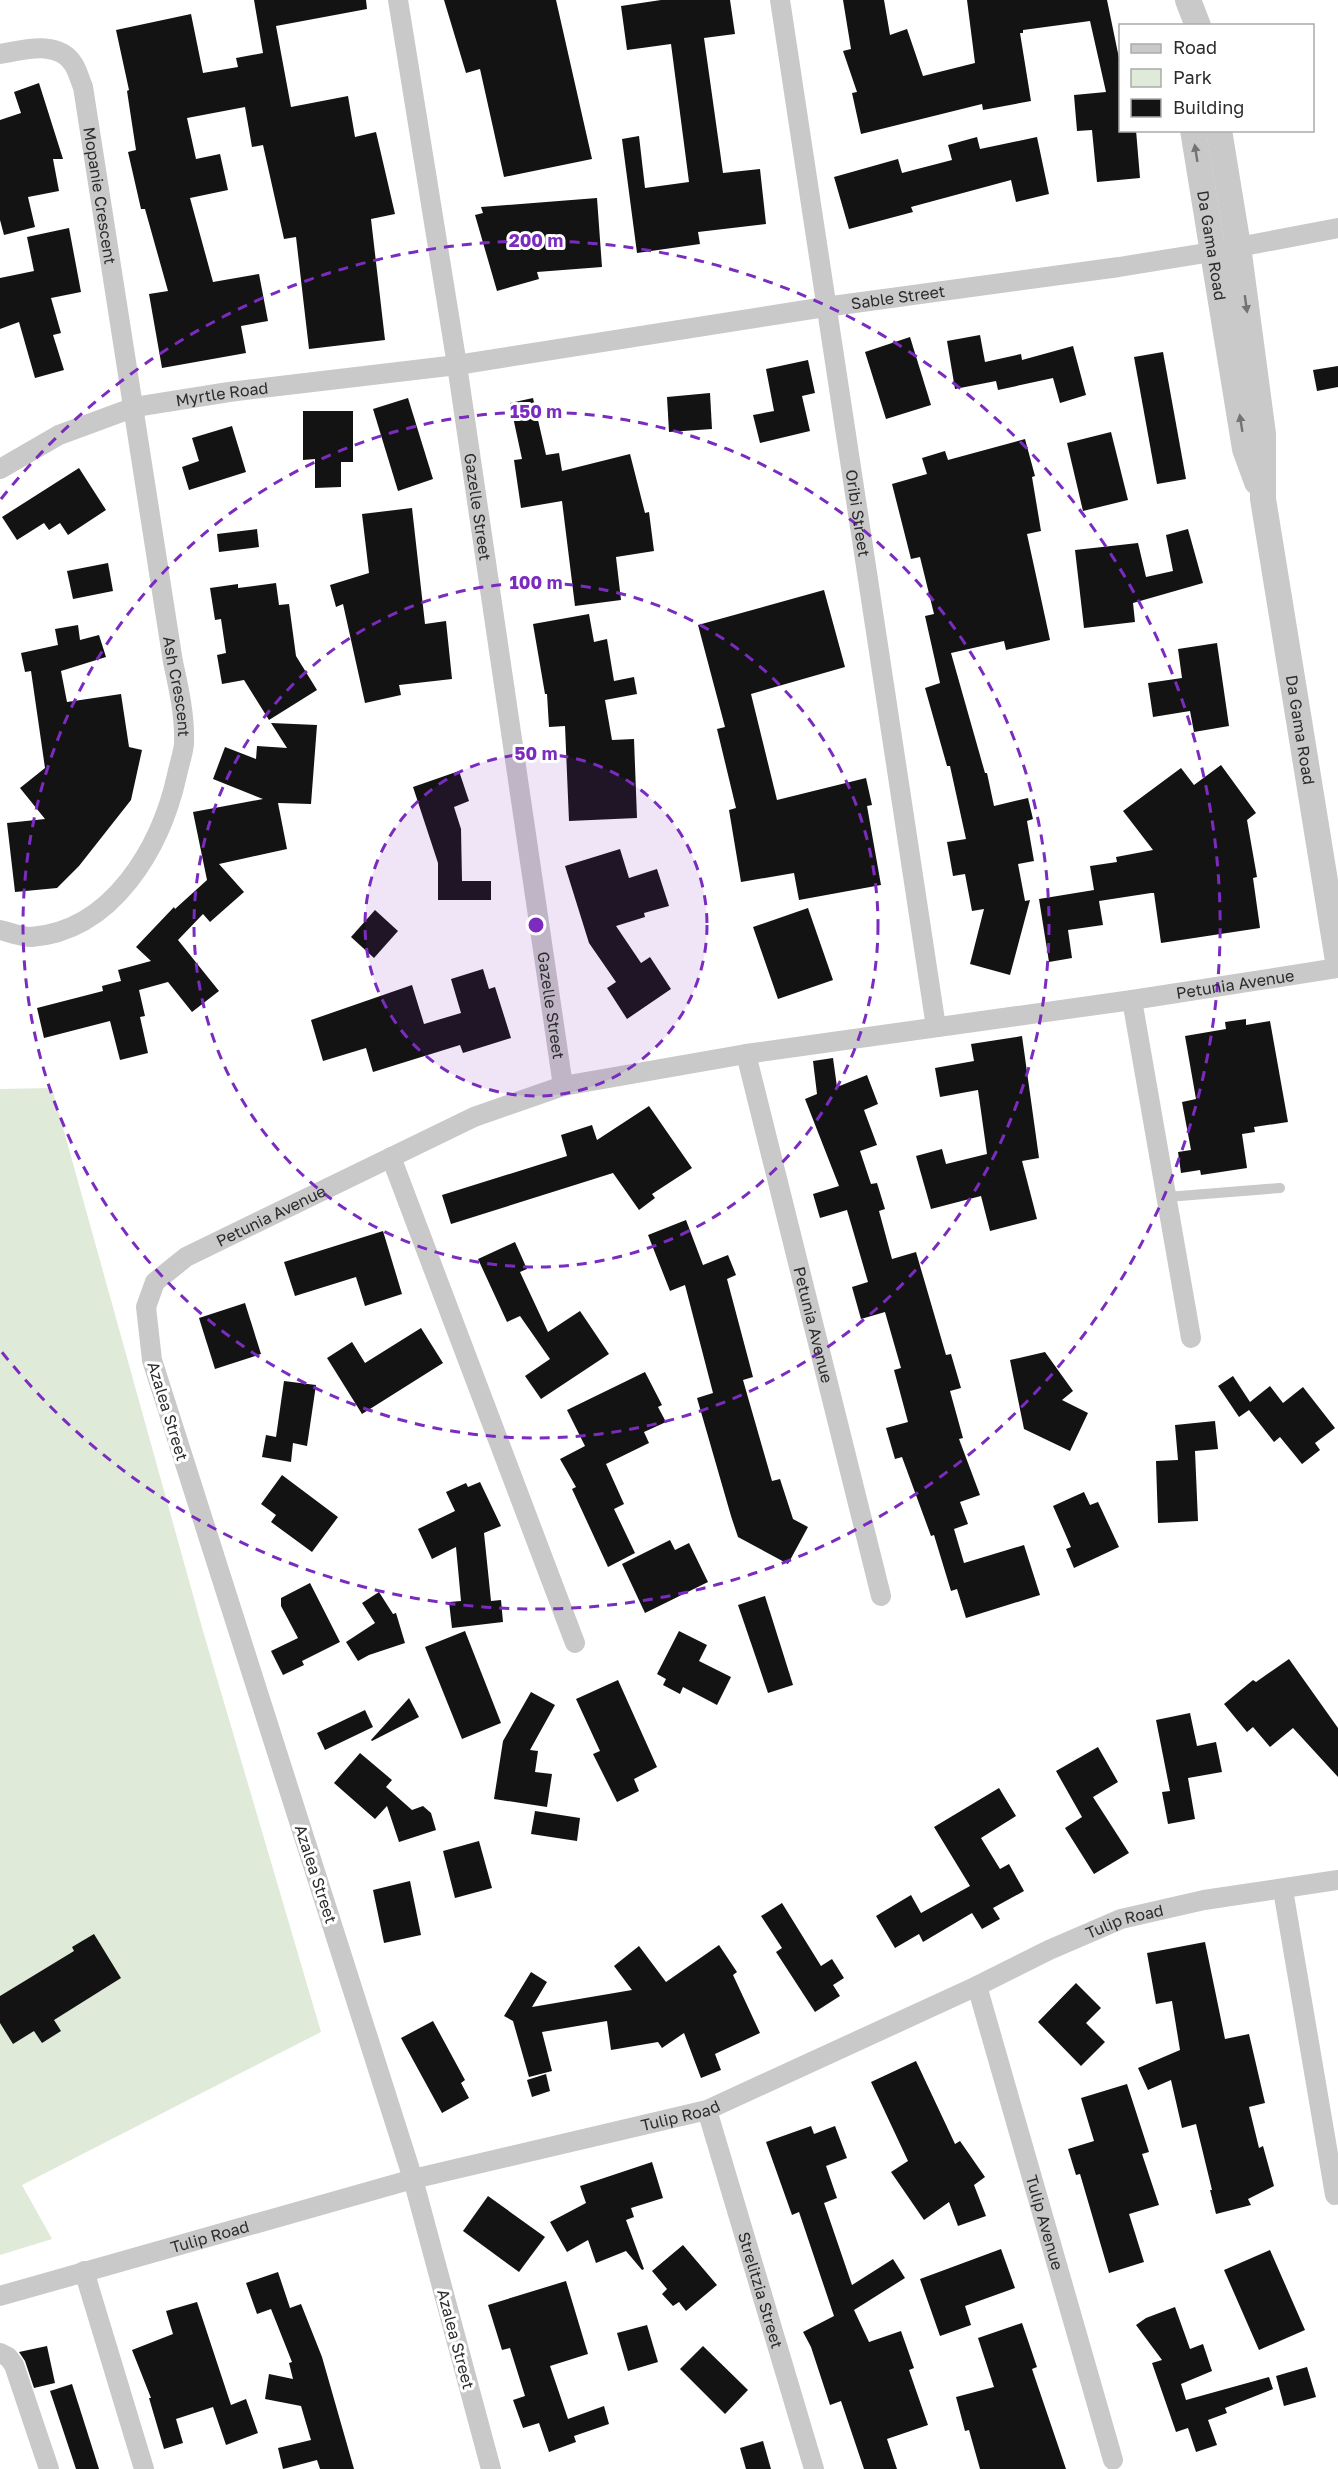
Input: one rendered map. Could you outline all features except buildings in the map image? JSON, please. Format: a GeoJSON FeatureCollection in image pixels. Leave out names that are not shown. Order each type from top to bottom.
{"type":"FeatureCollection","features":[{"type":"Feature","properties":{"kind":"street","name":"Gazelle Street"},"geometry":{"type":"LineString","coordinates":[[398,0],[457,364],[563,1086]]}},
{"type":"Feature","properties":{"kind":"street","name":"Oribi Street"},"geometry":{"type":"LineString","coordinates":[[780,0],[936,1027]]}},
{"type":"Feature","properties":{"kind":"street"},"geometry":{"type":"LineString","coordinates":[[1178,24],[1180,0]]}},
{"type":"Feature","properties":{"kind":"street"},"geometry":{"type":"LineString","coordinates":[[1188,0],[1197,24]]}},
{"type":"Feature","properties":{"kind":"street","name":"Mopanie Crescent"},"geometry":{"type":"LineString","coordinates":[[0,54],[37,48],[51,49],[70,59],[79,76],[83,87],[135,407]]}},
{"type":"Feature","properties":{"kind":"street","name":"Da Gama Road"},"geometry":{"type":"LineString","coordinates":[[1193,132],[1245,449],[1263,499]]}},
{"type":"Feature","properties":{"kind":"street","name":"Da Gama Road"},"geometry":{"type":"LineString","coordinates":[[1219,132],[1238,246],[1263,434],[1263,499],[1338,960]]}},
{"type":"Feature","properties":{"kind":"street","name":"Sable Street"},"geometry":{"type":"LineString","coordinates":[[457,364],[825,307],[1212,252],[1338,228]]}},
{"type":"Feature","properties":{"kind":"street","name":"Myrtle Road"},"geometry":{"type":"LineString","coordinates":[[0,469],[59,435],[135,407],[230,392],[457,364]]}},
{"type":"Feature","properties":{"kind":"street","name":"Ash Crescent"},"geometry":{"type":"LineString","coordinates":[[0,930],[29,937],[60,931],[92,917],[125,886],[152,847],[172,798],[184,744],[182,699],[173,662],[135,407]]}},
{"type":"Feature","properties":{"kind":"street","name":"Petunia Avenue"},"geometry":{"type":"LineString","coordinates":[[155,1282],[186,1257],[474,1117],[563,1086],[747,1054],[1132,1000],[1338,968]]}},
{"type":"Feature","properties":{"kind":"street"},"geometry":{"type":"LineString","coordinates":[[1132,1000],[1191,1338]]}},
{"type":"Feature","properties":{"kind":"street","name":"Petunia Avenue"},"geometry":{"type":"LineString","coordinates":[[747,1054],[881,1596]]}},
{"type":"Feature","properties":{"kind":"street"},"geometry":{"type":"LineString","coordinates":[[391,1157],[576,1643]]}},
{"type":"Feature","properties":{"kind":"street","name":"Azalea Street"},"geometry":{"type":"LineString","coordinates":[[155,1282],[146,1307],[152,1360],[413,2179],[491,2469]]}},
{"type":"Feature","properties":{"kind":"street","name":"Tulip Road"},"geometry":{"type":"LineString","coordinates":[[0,2296],[413,2179],[707,2110],[977,1986],[1049,1950],[1121,1919],[1204,1900],[1338,1880]]}},
{"type":"Feature","properties":{"kind":"street"},"geometry":{"type":"LineString","coordinates":[[1283,1890],[1335,2195]]}},
{"type":"Feature","properties":{"kind":"street","name":"Tulip Avenue"},"geometry":{"type":"LineString","coordinates":[[977,1986],[1113,2460]]}},
{"type":"Feature","properties":{"kind":"street","name":"Strelitzia Street"},"geometry":{"type":"LineString","coordinates":[[707,2110],[814,2469]]}},
{"type":"Feature","properties":{"kind":"street"},"geometry":{"type":"LineString","coordinates":[[84,2271],[144,2469]]}},
{"type":"Feature","properties":{"kind":"street"},"geometry":{"type":"LineString","coordinates":[[0,2352],[14,2364],[49,2469]]}},
{"type":"Feature","properties":{"kind":"lane"},"geometry":{"type":"LineString","coordinates":[[1167,1197],[1280,1188]]}},
{"type":"Feature","properties":{"kind":"green space"},"geometry":{"type":"Polygon","coordinates":[[[52,1088],[203,1631],[321,2032],[22,2185],[52,2239],[0,2255],[0,1089],[52,1088]]]}}]}
